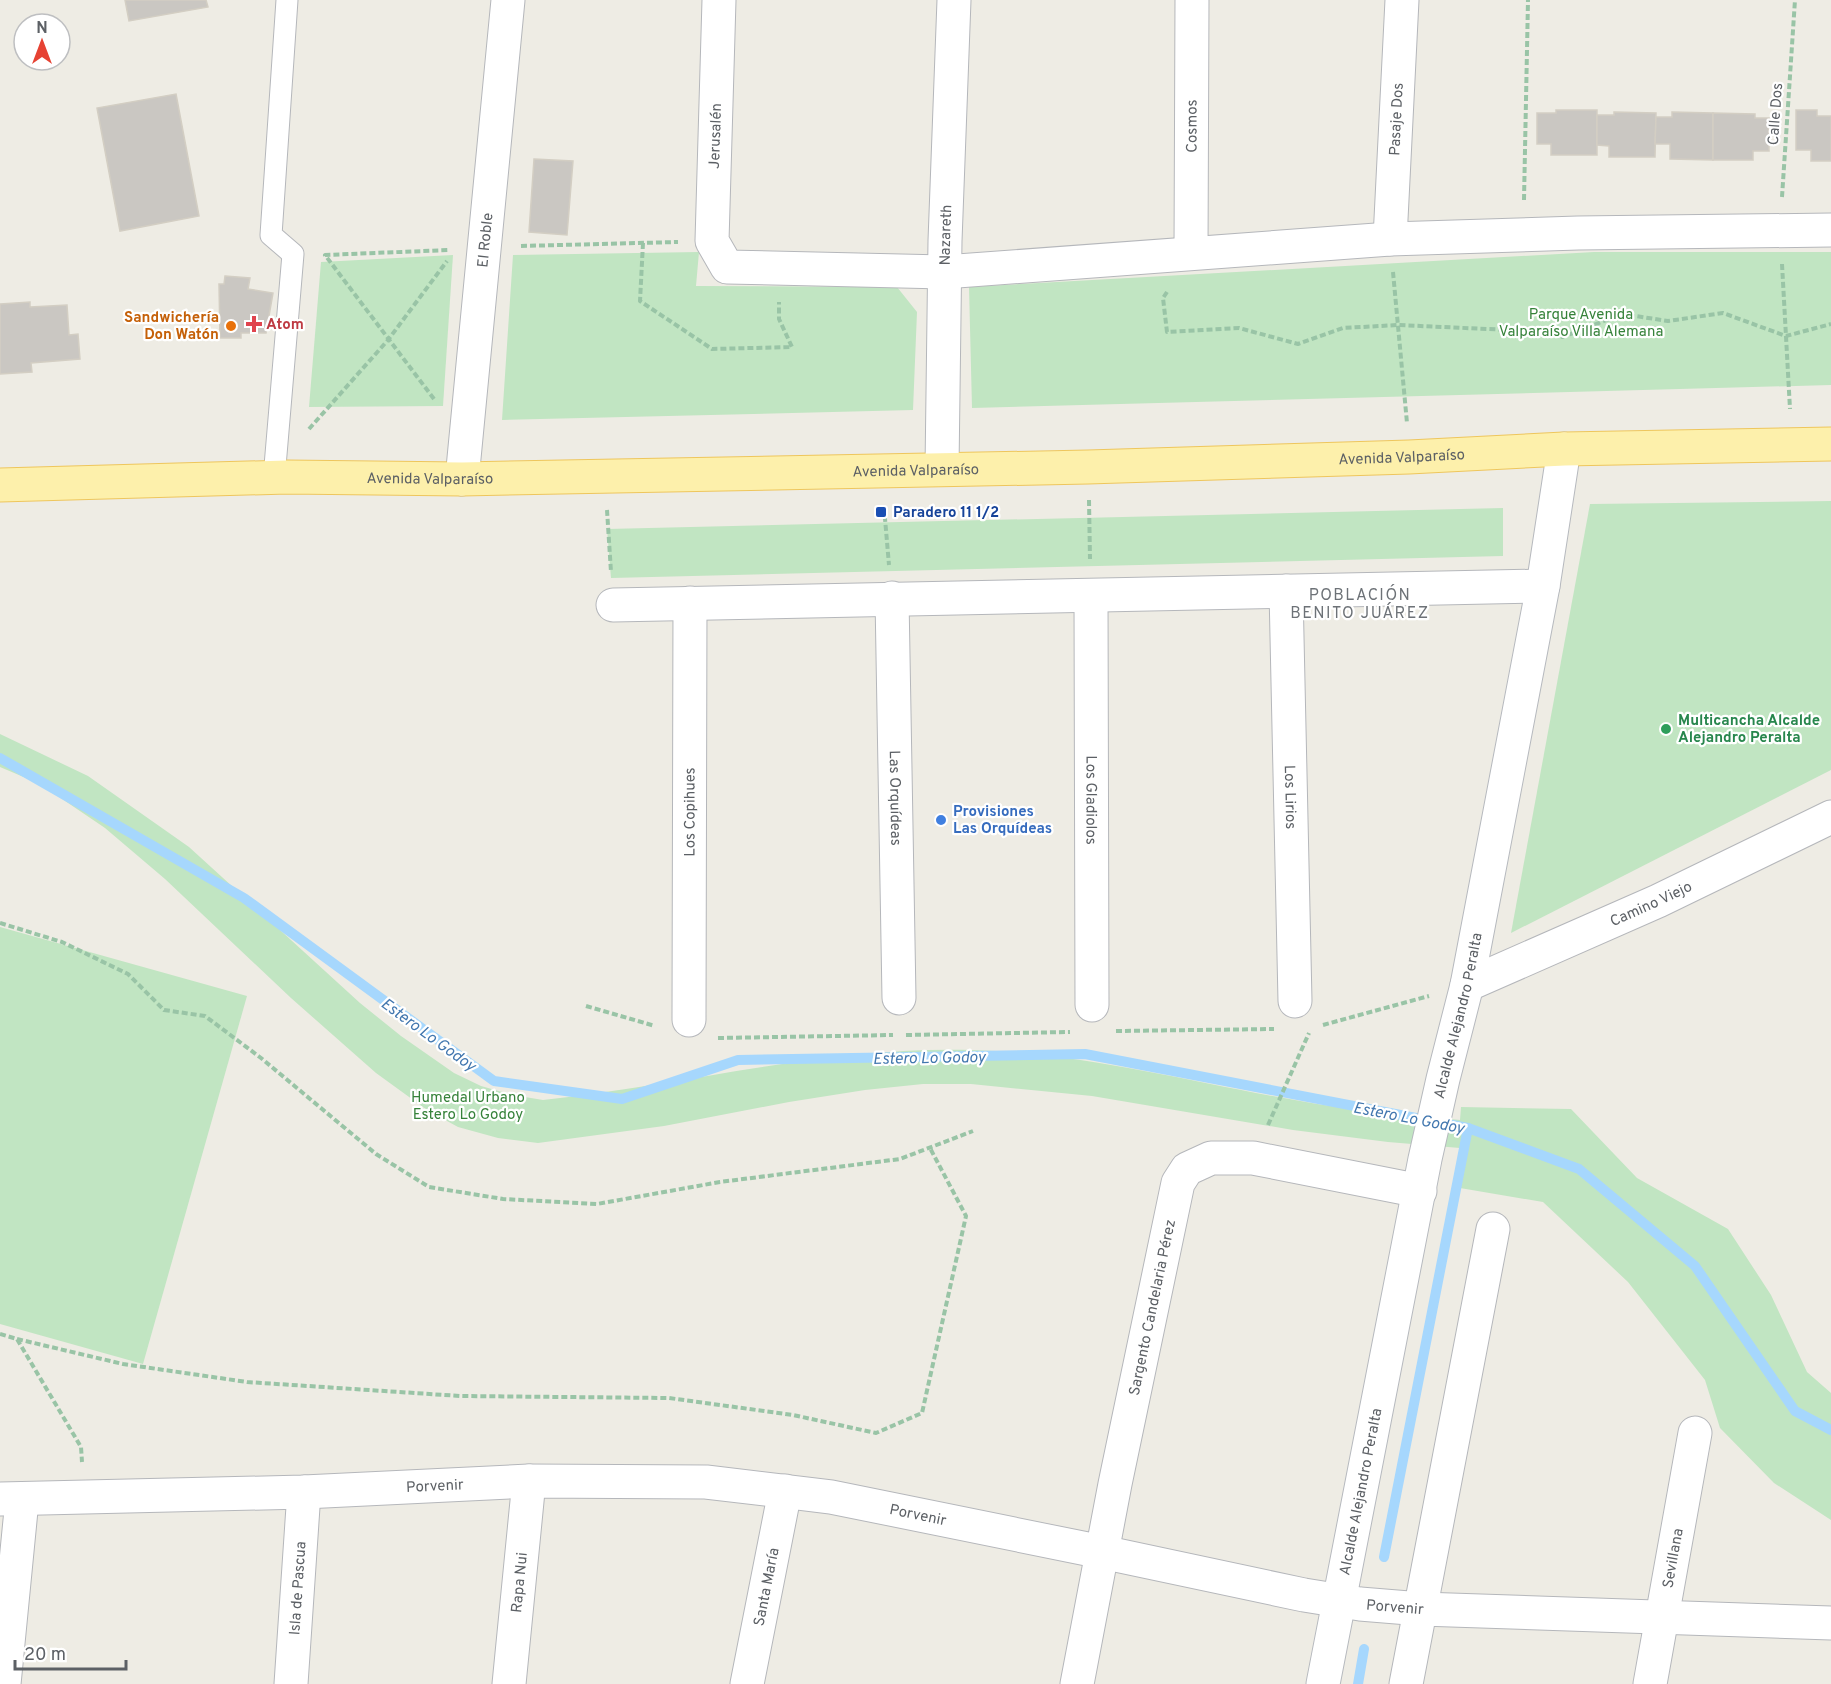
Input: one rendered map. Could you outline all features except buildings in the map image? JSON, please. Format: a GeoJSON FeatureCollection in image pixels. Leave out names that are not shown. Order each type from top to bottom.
{"type":"FeatureCollection","features":[{"type":"Feature","properties":{"kind":"main road","name":"Avenida Valparaíso"},"geometry":{"type":"LineString","coordinates":[[0,485],[274,478],[462,479],[1088,467],[1410,458],[1564,449],[1831,444]]}},
{"type":"Feature","properties":{"kind":"street","name":"El Roble"},"geometry":{"type":"LineString","coordinates":[[462,479],[508,0]]}},
{"type":"Feature","properties":{"kind":"street","name":"Jerusalén"},"geometry":{"type":"LineString","coordinates":[[719,0],[712,241],[727,267],[779,268]]}},
{"type":"Feature","properties":{"kind":"street","name":"Nazareth"},"geometry":{"type":"LineString","coordinates":[[942,469],[944,272],[954,0]]}},
{"type":"Feature","properties":{"kind":"street","name":"Cosmos"},"geometry":{"type":"LineString","coordinates":[[1191,252],[1192,0]]}},
{"type":"Feature","properties":{"kind":"street","name":"Pasaje Dos"},"geometry":{"type":"LineString","coordinates":[[1390,239],[1402,0]]}},
{"type":"Feature","properties":{"kind":"street"},"geometry":{"type":"LineString","coordinates":[[779,268],[944,272],[1390,239],[1831,230]]}},
{"type":"Feature","properties":{"kind":"street","name":"Alcalde Alejandro Peralta"},"geometry":{"type":"LineString","coordinates":[[1323,1684],[1425,1159],[1467,985],[1543,586],[1564,449]]}},
{"type":"Feature","properties":{"kind":"street"},"geometry":{"type":"LineString","coordinates":[[613,605],[1543,586]]}},
{"type":"Feature","properties":{"kind":"street","name":"Los Lirios"},"geometry":{"type":"LineString","coordinates":[[1286,591],[1303,1014]]}},
{"type":"Feature","properties":{"kind":"street","name":"Los Gladiolos"},"geometry":{"type":"LineString","coordinates":[[1086,1018],[1091,596]]}},
{"type":"Feature","properties":{"kind":"street","name":"Las Orquídeas"},"geometry":{"type":"LineString","coordinates":[[892,598],[899,998]]}},
{"type":"Feature","properties":{"kind":"street","name":"Los Copihues"},"geometry":{"type":"LineString","coordinates":[[677,1025],[690,603]]}},
{"type":"Feature","properties":{"kind":"street","name":"Camino Viejo"},"geometry":{"type":"LineString","coordinates":[[1467,985],[1658,902],[1831,817]]}},
{"type":"Feature","properties":{"kind":"street","name":"Sargento Candelaria Pérez"},"geometry":{"type":"LineString","coordinates":[[1077,1684],[1178,1183],[1186,1169],[1211,1158],[1253,1158],[1420,1191]]}},
{"type":"Feature","properties":{"kind":"street"},"geometry":{"type":"LineString","coordinates":[[1406,1684],[1493,1229]]}},
{"type":"Feature","properties":{"kind":"street","name":"Sevillana"},"geometry":{"type":"LineString","coordinates":[[1650,1684],[1695,1433]]}},
{"type":"Feature","properties":{"kind":"street","name":"Porvenir"},"geometry":{"type":"LineString","coordinates":[[11,1499],[304,1492],[529,1481],[706,1482],[831,1497],[1338,1601],[1421,1609],[1831,1623]]}},
{"type":"Feature","properties":{"kind":"street","name":"Rapa Nui"},"geometry":{"type":"LineString","coordinates":[[509,1684],[529,1481]]}},
{"type":"Feature","properties":{"kind":"street","name":"Santa María"},"geometry":{"type":"LineString","coordinates":[[747,1684],[785,1491]]}},
{"type":"Feature","properties":{"kind":"street","name":"Isla de Pascua"},"geometry":{"type":"LineString","coordinates":[[291,1684],[304,1492]]}},
{"type":"Feature","properties":{"kind":"street"},"geometry":{"type":"LineString","coordinates":[[4,1684],[11,1499]]}},
{"type":"Feature","properties":{"kind":"lane"},"geometry":{"type":"LineString","coordinates":[[274,478],[293,254],[271,235],[287,0]]}},
{"type":"Feature","properties":{"kind":"path"},"geometry":{"type":"LineString","coordinates":[[1524,235],[1528,0]]}},
{"type":"Feature","properties":{"kind":"path","name":"Calle Dos"},"geometry":{"type":"LineString","coordinates":[[1792,445],[1780,230],[1795,0]]}},
{"type":"Feature","properties":{"kind":"path"},"geometry":{"type":"LineString","coordinates":[[1390,239],[1410,458]]}},
{"type":"Feature","properties":{"kind":"path"},"geometry":{"type":"LineString","coordinates":[[643,243],[640,301],[712,349],[792,347],[779,319],[779,268]]}},
{"type":"Feature","properties":{"kind":"path"},"geometry":{"type":"LineString","coordinates":[[455,250],[326,255],[444,413],[467,426]]}},
{"type":"Feature","properties":{"kind":"path"},"geometry":{"type":"LineString","coordinates":[[1191,252],[1163,298],[1167,332],[1239,328],[1298,344],[1343,328],[1398,325],[1510,330],[1563,337],[1622,314],[1668,321],[1723,313],[1786,336],[1831,324]]}},
{"type":"Feature","properties":{"kind":"path"},"geometry":{"type":"LineString","coordinates":[[1088,467],[1091,596]]}},
{"type":"Feature","properties":{"kind":"path"},"geometry":{"type":"LineString","coordinates":[[880,470],[892,598]]}},
{"type":"Feature","properties":{"kind":"path"},"geometry":{"type":"LineString","coordinates":[[604,476],[613,605]]}},
{"type":"Feature","properties":{"kind":"path"},"geometry":{"type":"LineString","coordinates":[[0,923],[62,942],[128,974],[164,1010],[206,1016],[261,1058],[376,1154],[429,1187],[503,1199],[597,1204],[710,1184],[900,1159],[974,1131]]}},
{"type":"Feature","properties":{"kind":"path"},"geometry":{"type":"LineString","coordinates":[[1322,1025],[1467,985]]}},
{"type":"Feature","properties":{"kind":"path"},"geometry":{"type":"LineString","coordinates":[[586,1006],[677,1025]]}},
{"type":"Feature","properties":{"kind":"path"},"geometry":{"type":"LineString","coordinates":[[1253,1158],[1303,1014]]}},
{"type":"Feature","properties":{"kind":"path"},"geometry":{"type":"LineString","coordinates":[[717,1038],[1086,1018]]}},
{"type":"Feature","properties":{"kind":"path"},"geometry":{"type":"LineString","coordinates":[[1114,1031],[1276,1029]]}},
{"type":"Feature","properties":{"kind":"path"},"geometry":{"type":"LineString","coordinates":[[0,1335],[123,1364],[247,1382],[460,1396],[669,1398],[793,1415],[876,1433],[922,1413],[966,1216],[930,1148]]}},
{"type":"Feature","properties":{"kind":"path"},"geometry":{"type":"LineString","coordinates":[[17,1339],[81,1447],[84,1498]]}},
{"type":"Feature","properties":{"kind":"green space"},"geometry":{"type":"Polygon","coordinates":[[[699,252],[696,286],[897,287],[917,312],[913,410],[502,420],[513,255],[699,252]]]}},
{"type":"Feature","properties":{"kind":"green space","name":"Parque Avenida Valparaíso Villa Alemana"},"geometry":{"type":"Polygon","coordinates":[[[1594,252],[1831,252],[1831,385],[972,408],[969,287],[1594,252]]]}},
{"type":"Feature","properties":{"kind":"green space"},"geometry":{"type":"Polygon","coordinates":[[[453,255],[443,406],[309,407],[321,262],[453,255]]]}},
{"type":"Feature","properties":{"kind":"green space"},"geometry":{"type":"Polygon","coordinates":[[[1831,501],[1831,770],[1511,933],[1590,504],[1831,501]]]}},
{"type":"Feature","properties":{"kind":"green space"},"geometry":{"type":"Polygon","coordinates":[[[1503,508],[1503,556],[611,578],[607,529],[1503,508]]]}},
{"type":"Feature","properties":{"kind":"green space","name":"Humedal Urbano Estero Lo Godoy"},"geometry":{"type":"Polygon","coordinates":[[[0,734],[88,776],[189,847],[360,1003],[401,1036],[454,1073],[481,1086],[513,1095],[543,1100],[810,1060],[918,1050],[972,1050],[1016,1052],[1102,1063],[1317,1104],[1460,1120],[1461,1107],[1571,1109],[1637,1178],[1728,1229],[1771,1295],[1807,1372],[1831,1393],[1831,1520],[1774,1483],[1720,1428],[1705,1380],[1628,1282],[1543,1202],[1460,1188],[1460,1148],[1293,1130],[1092,1096],[971,1084],[923,1084],[865,1090],[664,1126],[538,1143],[498,1138],[458,1127],[427,1110],[376,1073],[291,998],[165,879],[105,828],[40,784],[0,767],[0,734]]]}},
{"type":"Feature","properties":{"kind":"green space"},"geometry":{"type":"Polygon","coordinates":[[[0,927],[247,996],[143,1364],[0,1324],[0,927]]]}},
{"type":"Feature","properties":{"kind":"waterway","name":"Estero Lo Godoy"},"geometry":{"type":"LineString","coordinates":[[0,758],[244,898],[494,1081],[622,1099],[738,1060],[1085,1054],[1468,1128],[1579,1169],[1695,1266],[1795,1411],[1831,1430]]}},
{"type":"Feature","properties":{"kind":"waterway"},"geometry":{"type":"LineString","coordinates":[[1384,1557],[1468,1128]]}},
{"type":"Feature","properties":{"kind":"waterway"},"geometry":{"type":"LineString","coordinates":[[1358,1684],[1364,1649]]}},
{"type":"Feature","properties":{"kind":"place","name":"Atom"},"geometry":{"type":"Point","coordinates":[254,324]}},
{"type":"Feature","properties":{"kind":"place","name":"Sandwichería Don Watón"},"geometry":{"type":"Point","coordinates":[231,326]}},
{"type":"Feature","properties":{"kind":"place","name":"Paradero 11 1/2"},"geometry":{"type":"Point","coordinates":[881,512]}},
{"type":"Feature","properties":{"kind":"place","name":"Multicancha Alcalde Alejandro Peralta"},"geometry":{"type":"Point","coordinates":[1666,729]}},
{"type":"Feature","properties":{"kind":"place","name":"Provisiones Las Orquídeas"},"geometry":{"type":"Point","coordinates":[941,820]}},
{"type":"Feature","properties":{"kind":"district","name":"POBLACIÓN BENITO JUÁREZ"},"geometry":{"type":"Point","coordinates":[1360,603]}}]}
